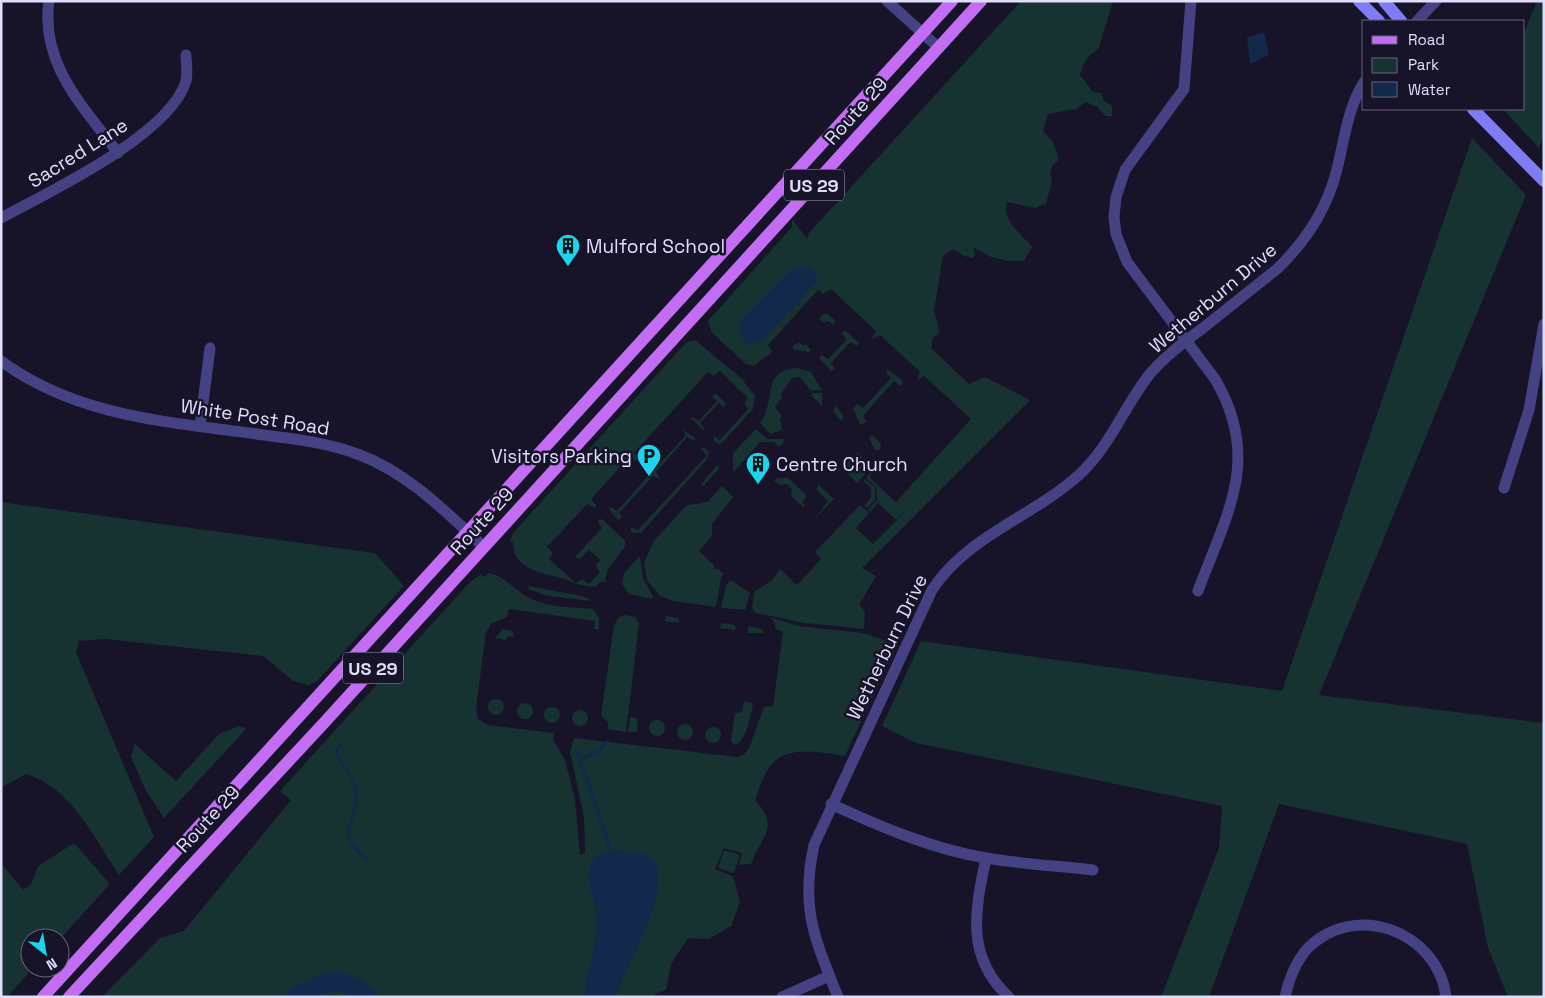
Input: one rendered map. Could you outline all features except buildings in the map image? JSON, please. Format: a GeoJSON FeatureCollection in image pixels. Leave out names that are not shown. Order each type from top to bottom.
{"type":"FeatureCollection","features":[{"type":"Feature","properties":{"kind":"main road","name":"Route 29"},"geometry":{"type":"LineString","coordinates":[[43,997],[952,1]]}},
{"type":"Feature","properties":{"kind":"main road","name":"Route 29"},"geometry":{"type":"LineString","coordinates":[[69,997],[484,546],[981,1]]}},
{"type":"Feature","properties":{"kind":"main road"},"geometry":{"type":"LineString","coordinates":[[1359,1],[1378,20]]}},
{"type":"Feature","properties":{"kind":"main road"},"geometry":{"type":"LineString","coordinates":[[1384,1],[1400,20]]}},
{"type":"Feature","properties":{"kind":"main road"},"geometry":{"type":"LineString","coordinates":[[1474,110],[1544,182]]}},
{"type":"Feature","properties":{"kind":"street"},"geometry":{"type":"LineString","coordinates":[[49,1],[48,39],[58,68],[118,153]]}},
{"type":"Feature","properties":{"kind":"street"},"geometry":{"type":"LineString","coordinates":[[887,1],[939,48]]}},
{"type":"Feature","properties":{"kind":"street"},"geometry":{"type":"LineString","coordinates":[[1190,1],[1184,89],[1125,170],[1116,197],[1114,217],[1116,234],[1127,262],[1226,397],[1235,424],[1239,452],[1234,496],[1198,591]]}},
{"type":"Feature","properties":{"kind":"street"},"geometry":{"type":"LineString","coordinates":[[1417,20],[1436,1]]}},
{"type":"Feature","properties":{"kind":"street","name":"Sacred Lane"},"geometry":{"type":"LineString","coordinates":[[1,218],[118,153],[144,132],[179,96],[187,75],[186,55]]}},
{"type":"Feature","properties":{"kind":"street","name":"Wetherburn Drive"},"geometry":{"type":"LineString","coordinates":[[838,997],[812,929],[808,887],[814,845],[831,804],[922,608],[941,576],[960,556],[978,541],[1047,501],[1082,472],[1109,440],[1149,376],[1165,358],[1277,269],[1304,240],[1315,224],[1331,190],[1351,111],[1362,86]]}},
{"type":"Feature","properties":{"kind":"street"},"geometry":{"type":"LineString","coordinates":[[1504,488],[1530,410],[1544,324]]}},
{"type":"Feature","properties":{"kind":"street"},"geometry":{"type":"LineString","coordinates":[[200,426],[210,348]]}},
{"type":"Feature","properties":{"kind":"street","name":"White Post Road"},"geometry":{"type":"LineString","coordinates":[[1,361],[39,385],[93,407],[141,418],[311,441],[361,455],[404,479],[484,546]]}},
{"type":"Feature","properties":{"kind":"street"},"geometry":{"type":"LineString","coordinates":[[831,804],[897,834],[940,848],[986,858],[1093,870]]}},
{"type":"Feature","properties":{"kind":"street"},"geometry":{"type":"LineString","coordinates":[[986,858],[976,919],[976,935],[986,969],[1008,997]]}},
{"type":"Feature","properties":{"kind":"street"},"geometry":{"type":"LineString","coordinates":[[1285,997],[1292,972],[1308,949],[1323,936],[1336,930],[1364,924],[1396,931],[1418,944],[1434,962],[1446,997]]}},
{"type":"Feature","properties":{"kind":"street"},"geometry":{"type":"LineString","coordinates":[[782,997],[829,976]]}},
{"type":"Feature","properties":{"kind":"green space"},"geometry":{"type":"Polygon","coordinates":[[[1021,1],[1113,1],[1099,48],[1087,59],[1080,75],[1093,92],[1101,93],[1104,101],[1112,106],[1112,116],[1106,116],[1097,107],[1086,102],[1076,109],[1048,114],[1043,131],[1053,142],[1059,160],[1053,165],[1050,173],[1052,181],[1046,204],[1035,208],[1007,202],[1006,209],[1010,222],[1032,247],[1024,261],[1008,261],[991,257],[973,247],[975,254],[973,258],[964,256],[953,249],[943,256],[934,311],[940,333],[933,338],[931,348],[969,384],[985,377],[1030,400],[862,568],[876,576],[859,605],[865,611],[864,629],[804,623],[756,613],[752,608],[754,592],[772,580],[780,569],[797,585],[821,559],[815,552],[860,505],[869,513],[856,528],[873,544],[908,509],[896,520],[878,503],[870,512],[868,510],[877,500],[876,487],[866,478],[872,472],[870,478],[896,502],[971,419],[924,376],[917,380],[920,372],[880,335],[872,339],[876,331],[831,289],[823,294],[818,290],[768,345],[772,352],[754,366],[746,364],[712,333],[708,321],[792,227],[792,219],[807,239],[809,233],[1021,1]]]}},
{"type":"Feature","properties":{"kind":"green space"},"geometry":{"type":"Polygon","coordinates":[[[1537,1],[1544,1],[1544,135],[1539,148],[1504,110],[1525,110],[1525,31],[1537,1]]]}},
{"type":"Feature","properties":{"kind":"green space"},"geometry":{"type":"Polygon","coordinates":[[[1472,138],[1526,195],[1319,695],[1544,723],[1544,997],[1508,997],[1488,948],[1467,844],[1279,804],[1209,997],[1161,997],[1219,848],[1222,806],[916,743],[882,726],[921,641],[1282,691],[1472,138]]]}},
{"type":"Feature","properties":{"kind":"green space"},"geometry":{"type":"Polygon","coordinates":[[[826,313],[835,320],[834,325],[827,321],[824,323],[819,319],[826,313]]]}},
{"type":"Feature","properties":{"kind":"green space"},"geometry":{"type":"Polygon","coordinates":[[[845,330],[859,343],[857,346],[850,342],[831,363],[835,369],[831,371],[819,358],[822,355],[828,359],[847,339],[842,334],[845,330]]]}},
{"type":"Feature","properties":{"kind":"green space"},"geometry":{"type":"Polygon","coordinates":[[[695,340],[741,378],[755,396],[753,409],[723,442],[719,444],[713,441],[714,436],[720,440],[748,409],[744,403],[748,398],[720,371],[714,376],[708,372],[634,453],[638,459],[636,461],[630,456],[591,499],[596,505],[595,508],[587,504],[547,547],[553,553],[549,559],[576,583],[542,573],[521,563],[514,550],[513,542],[510,541],[513,533],[687,342],[695,340]]]}},
{"type":"Feature","properties":{"kind":"green space"},"geometry":{"type":"Polygon","coordinates":[[[799,342],[804,346],[806,344],[811,350],[809,352],[793,349],[793,346],[799,342]]]}},
{"type":"Feature","properties":{"kind":"green space"},"geometry":{"type":"Polygon","coordinates":[[[797,368],[811,372],[822,390],[811,391],[800,377],[792,378],[780,395],[783,396],[775,407],[782,417],[780,418],[782,430],[770,434],[760,423],[768,406],[771,388],[778,374],[785,370],[797,368]]]}},
{"type":"Feature","properties":{"kind":"green space"},"geometry":{"type":"Polygon","coordinates":[[[888,370],[902,380],[903,383],[900,386],[894,381],[863,416],[867,422],[860,425],[853,408],[857,404],[863,408],[891,378],[886,373],[888,370]]]}},
{"type":"Feature","properties":{"kind":"green space"},"geometry":{"type":"Polygon","coordinates":[[[813,393],[822,393],[822,406],[811,395],[813,393]]]}},
{"type":"Feature","properties":{"kind":"green space"},"geometry":{"type":"Polygon","coordinates":[[[714,394],[718,395],[726,404],[724,407],[719,403],[700,423],[705,429],[703,430],[691,418],[699,421],[717,401],[712,397],[714,394]]]}},
{"type":"Feature","properties":{"kind":"green space"},"geometry":{"type":"Polygon","coordinates":[[[836,405],[844,417],[841,421],[833,411],[836,405]]]}},
{"type":"Feature","properties":{"kind":"green space"},"geometry":{"type":"Polygon","coordinates":[[[682,429],[695,438],[695,441],[687,437],[656,472],[660,478],[658,479],[653,476],[619,513],[623,518],[618,520],[609,509],[611,507],[617,511],[650,474],[646,469],[647,467],[654,470],[686,435],[682,429]]]}},
{"type":"Feature","properties":{"kind":"green space"},"geometry":{"type":"Polygon","coordinates":[[[756,429],[768,439],[784,439],[785,441],[779,447],[774,442],[760,442],[733,473],[733,453],[756,429]]]}},
{"type":"Feature","properties":{"kind":"green space"},"geometry":{"type":"Polygon","coordinates":[[[872,435],[881,444],[880,450],[875,450],[869,438],[872,435]]]}},
{"type":"Feature","properties":{"kind":"green space"},"geometry":{"type":"Polygon","coordinates":[[[704,447],[709,452],[708,458],[641,533],[632,533],[630,527],[638,530],[707,455],[701,449],[704,447]]]}},
{"type":"Feature","properties":{"kind":"green space"},"geometry":{"type":"Polygon","coordinates":[[[858,452],[870,469],[857,483],[842,469],[858,452]]]}},
{"type":"Feature","properties":{"kind":"green space"},"geometry":{"type":"Polygon","coordinates":[[[716,466],[719,466],[719,469],[704,485],[700,486],[716,466]]]}},
{"type":"Feature","properties":{"kind":"green space"},"geometry":{"type":"Polygon","coordinates":[[[777,478],[788,478],[807,496],[802,502],[805,506],[803,507],[791,496],[792,489],[787,484],[779,485],[774,481],[777,478]]]}},
{"type":"Feature","properties":{"kind":"green space"},"geometry":{"type":"Polygon","coordinates":[[[865,479],[875,487],[875,500],[867,508],[864,506],[871,498],[871,488],[863,481],[865,479]]]}},
{"type":"Feature","properties":{"kind":"green space"},"geometry":{"type":"Polygon","coordinates":[[[819,485],[834,499],[815,518],[828,501],[816,489],[819,485]]]}},
{"type":"Feature","properties":{"kind":"green space"},"geometry":{"type":"Polygon","coordinates":[[[722,486],[733,497],[712,524],[712,536],[699,551],[714,565],[714,569],[718,569],[724,574],[721,578],[716,607],[673,601],[660,596],[647,580],[644,563],[653,542],[683,509],[688,505],[707,502],[722,486]]]}},
{"type":"Feature","properties":{"kind":"green space"},"geometry":{"type":"Polygon","coordinates":[[[1,502],[375,553],[404,586],[317,681],[309,685],[293,681],[263,656],[105,639],[79,641],[76,652],[154,837],[119,875],[91,830],[69,802],[56,790],[26,774],[1,788],[1,502]]]}},
{"type":"Feature","properties":{"kind":"green space"},"geometry":{"type":"Polygon","coordinates":[[[602,519],[625,541],[626,545],[607,571],[605,583],[602,581],[595,587],[576,583],[582,579],[589,584],[600,572],[596,566],[600,560],[589,550],[580,559],[575,557],[602,528],[597,521],[602,519]]]}},
{"type":"Feature","properties":{"kind":"green space"},"geometry":{"type":"Polygon","coordinates":[[[640,556],[643,579],[653,596],[652,599],[629,594],[622,584],[624,573],[640,556]]]}},
{"type":"Feature","properties":{"kind":"green space"},"geometry":{"type":"Polygon","coordinates":[[[488,573],[500,577],[521,593],[539,602],[554,606],[593,609],[599,618],[599,629],[594,629],[595,621],[509,609],[507,617],[491,624],[486,633],[476,708],[478,719],[488,725],[554,733],[553,739],[565,760],[575,799],[580,855],[585,853],[584,817],[570,752],[574,738],[738,757],[749,748],[764,707],[773,706],[783,632],[776,629],[774,621],[769,617],[799,626],[863,633],[894,643],[896,646],[845,756],[813,752],[791,753],[782,756],[774,762],[767,771],[755,800],[762,809],[768,824],[764,838],[751,864],[739,865],[742,853],[724,848],[715,869],[733,876],[740,902],[731,926],[709,939],[688,938],[671,964],[666,990],[655,994],[655,997],[102,997],[160,938],[184,931],[291,800],[280,791],[470,582],[480,575],[486,577],[488,573]]]}},
{"type":"Feature","properties":{"kind":"green space"},"geometry":{"type":"Polygon","coordinates":[[[730,580],[750,593],[745,610],[721,608],[726,586],[730,580]]]}},
{"type":"Feature","properties":{"kind":"green space"},"geometry":{"type":"Polygon","coordinates":[[[529,586],[582,596],[593,601],[548,596],[528,589],[529,586]]]}},
{"type":"Feature","properties":{"kind":"green space"},"geometry":{"type":"Polygon","coordinates":[[[624,615],[635,617],[639,624],[626,732],[608,729],[608,722],[601,716],[614,625],[619,617],[624,615]]]}},
{"type":"Feature","properties":{"kind":"green space"},"geometry":{"type":"Polygon","coordinates":[[[667,616],[678,618],[680,623],[664,621],[667,616]]]}},
{"type":"Feature","properties":{"kind":"green space"},"geometry":{"type":"Polygon","coordinates":[[[722,623],[735,625],[736,630],[719,628],[722,623]]]}},
{"type":"Feature","properties":{"kind":"green space"},"geometry":{"type":"Polygon","coordinates":[[[749,626],[762,629],[763,633],[747,633],[749,626]]]}},
{"type":"Feature","properties":{"kind":"green space"},"geometry":{"type":"Polygon","coordinates":[[[503,629],[513,631],[514,637],[508,636],[506,640],[495,638],[503,629]]]}},
{"type":"Feature","properties":{"kind":"green space"},"geometry":{"type":"Polygon","coordinates":[[[496,699],[502,701],[504,707],[502,713],[496,715],[490,713],[488,707],[490,701],[496,699]]]}},
{"type":"Feature","properties":{"kind":"green space"},"geometry":{"type":"Polygon","coordinates":[[[744,701],[753,703],[750,720],[742,739],[734,745],[731,741],[735,713],[742,712],[744,701]]]}},
{"type":"Feature","properties":{"kind":"green space"},"geometry":{"type":"Polygon","coordinates":[[[525,703],[531,705],[533,711],[531,717],[525,719],[519,717],[517,711],[519,705],[525,703]]]}},
{"type":"Feature","properties":{"kind":"green space"},"geometry":{"type":"Polygon","coordinates":[[[552,707],[558,709],[560,715],[558,721],[552,723],[546,721],[544,715],[546,709],[552,707]]]}},
{"type":"Feature","properties":{"kind":"green space"},"geometry":{"type":"Polygon","coordinates":[[[580,710],[586,712],[588,718],[586,724],[580,726],[574,724],[572,718],[574,712],[580,710]]]}},
{"type":"Feature","properties":{"kind":"green space"},"geometry":{"type":"Polygon","coordinates":[[[630,717],[638,719],[635,732],[628,732],[630,717]]]}},
{"type":"Feature","properties":{"kind":"green space"},"geometry":{"type":"Polygon","coordinates":[[[657,720],[663,722],[665,728],[663,734],[657,736],[651,734],[649,728],[651,722],[657,720]]]}},
{"type":"Feature","properties":{"kind":"green space"},"geometry":{"type":"Polygon","coordinates":[[[685,724],[691,726],[693,732],[691,738],[685,740],[679,738],[677,732],[679,726],[685,724]]]}},
{"type":"Feature","properties":{"kind":"green space"},"geometry":{"type":"Polygon","coordinates":[[[239,726],[246,729],[164,818],[145,789],[131,757],[135,744],[176,781],[219,734],[239,726]]]}},
{"type":"Feature","properties":{"kind":"green space"},"geometry":{"type":"Polygon","coordinates":[[[713,727],[719,729],[721,735],[719,741],[713,743],[707,741],[705,735],[707,729],[713,727]]]}},
{"type":"Feature","properties":{"kind":"green space"},"geometry":{"type":"Polygon","coordinates":[[[74,843],[110,884],[70,928],[20,928],[20,978],[24,978],[8,996],[1,997],[1,863],[23,890],[31,884],[38,866],[74,843]]]}},
{"type":"Feature","properties":{"kind":"green space"},"geometry":{"type":"Polygon","coordinates":[[[724,850],[740,855],[734,873],[718,868],[724,850]]]}},
{"type":"Feature","properties":{"kind":"water"},"geometry":{"type":"Polygon","coordinates":[[[1264,32],[1269,55],[1250,64],[1247,38],[1264,32]]]}},
{"type":"Feature","properties":{"kind":"water"},"geometry":{"type":"Polygon","coordinates":[[[799,265],[813,269],[817,276],[817,281],[764,339],[752,344],[743,342],[739,332],[741,320],[791,270],[799,265]]]}},
{"type":"Feature","properties":{"kind":"water"},"geometry":{"type":"Polygon","coordinates":[[[619,850],[642,853],[653,859],[658,870],[658,886],[654,906],[615,997],[584,997],[595,945],[597,924],[589,881],[590,868],[592,861],[597,856],[604,852],[619,850]]]}},
{"type":"Feature","properties":{"kind":"waterway"},"geometry":{"type":"LineString","coordinates":[[580,760],[601,749],[608,741]]}},
{"type":"Feature","properties":{"kind":"waterway"},"geometry":{"type":"LineString","coordinates":[[341,745],[335,752],[349,774],[355,789],[356,800],[349,827],[350,842],[367,859]]}},
{"type":"Feature","properties":{"kind":"waterway"},"geometry":{"type":"LineString","coordinates":[[577,751],[611,851]]}},
{"type":"Feature","properties":{"kind":"waterway"},"geometry":{"type":"LineString","coordinates":[[295,997],[316,986],[332,982],[349,984],[369,997]]}},
{"type":"Feature","properties":{"kind":"place","name":"Mulford School"},"geometry":{"type":"Point","coordinates":[568,267]}},
{"type":"Feature","properties":{"kind":"place","name":"Visitors Parking"},"geometry":{"type":"Point","coordinates":[649,477]}},
{"type":"Feature","properties":{"kind":"place","name":"Centre Church"},"geometry":{"type":"Point","coordinates":[758,485]}}]}
